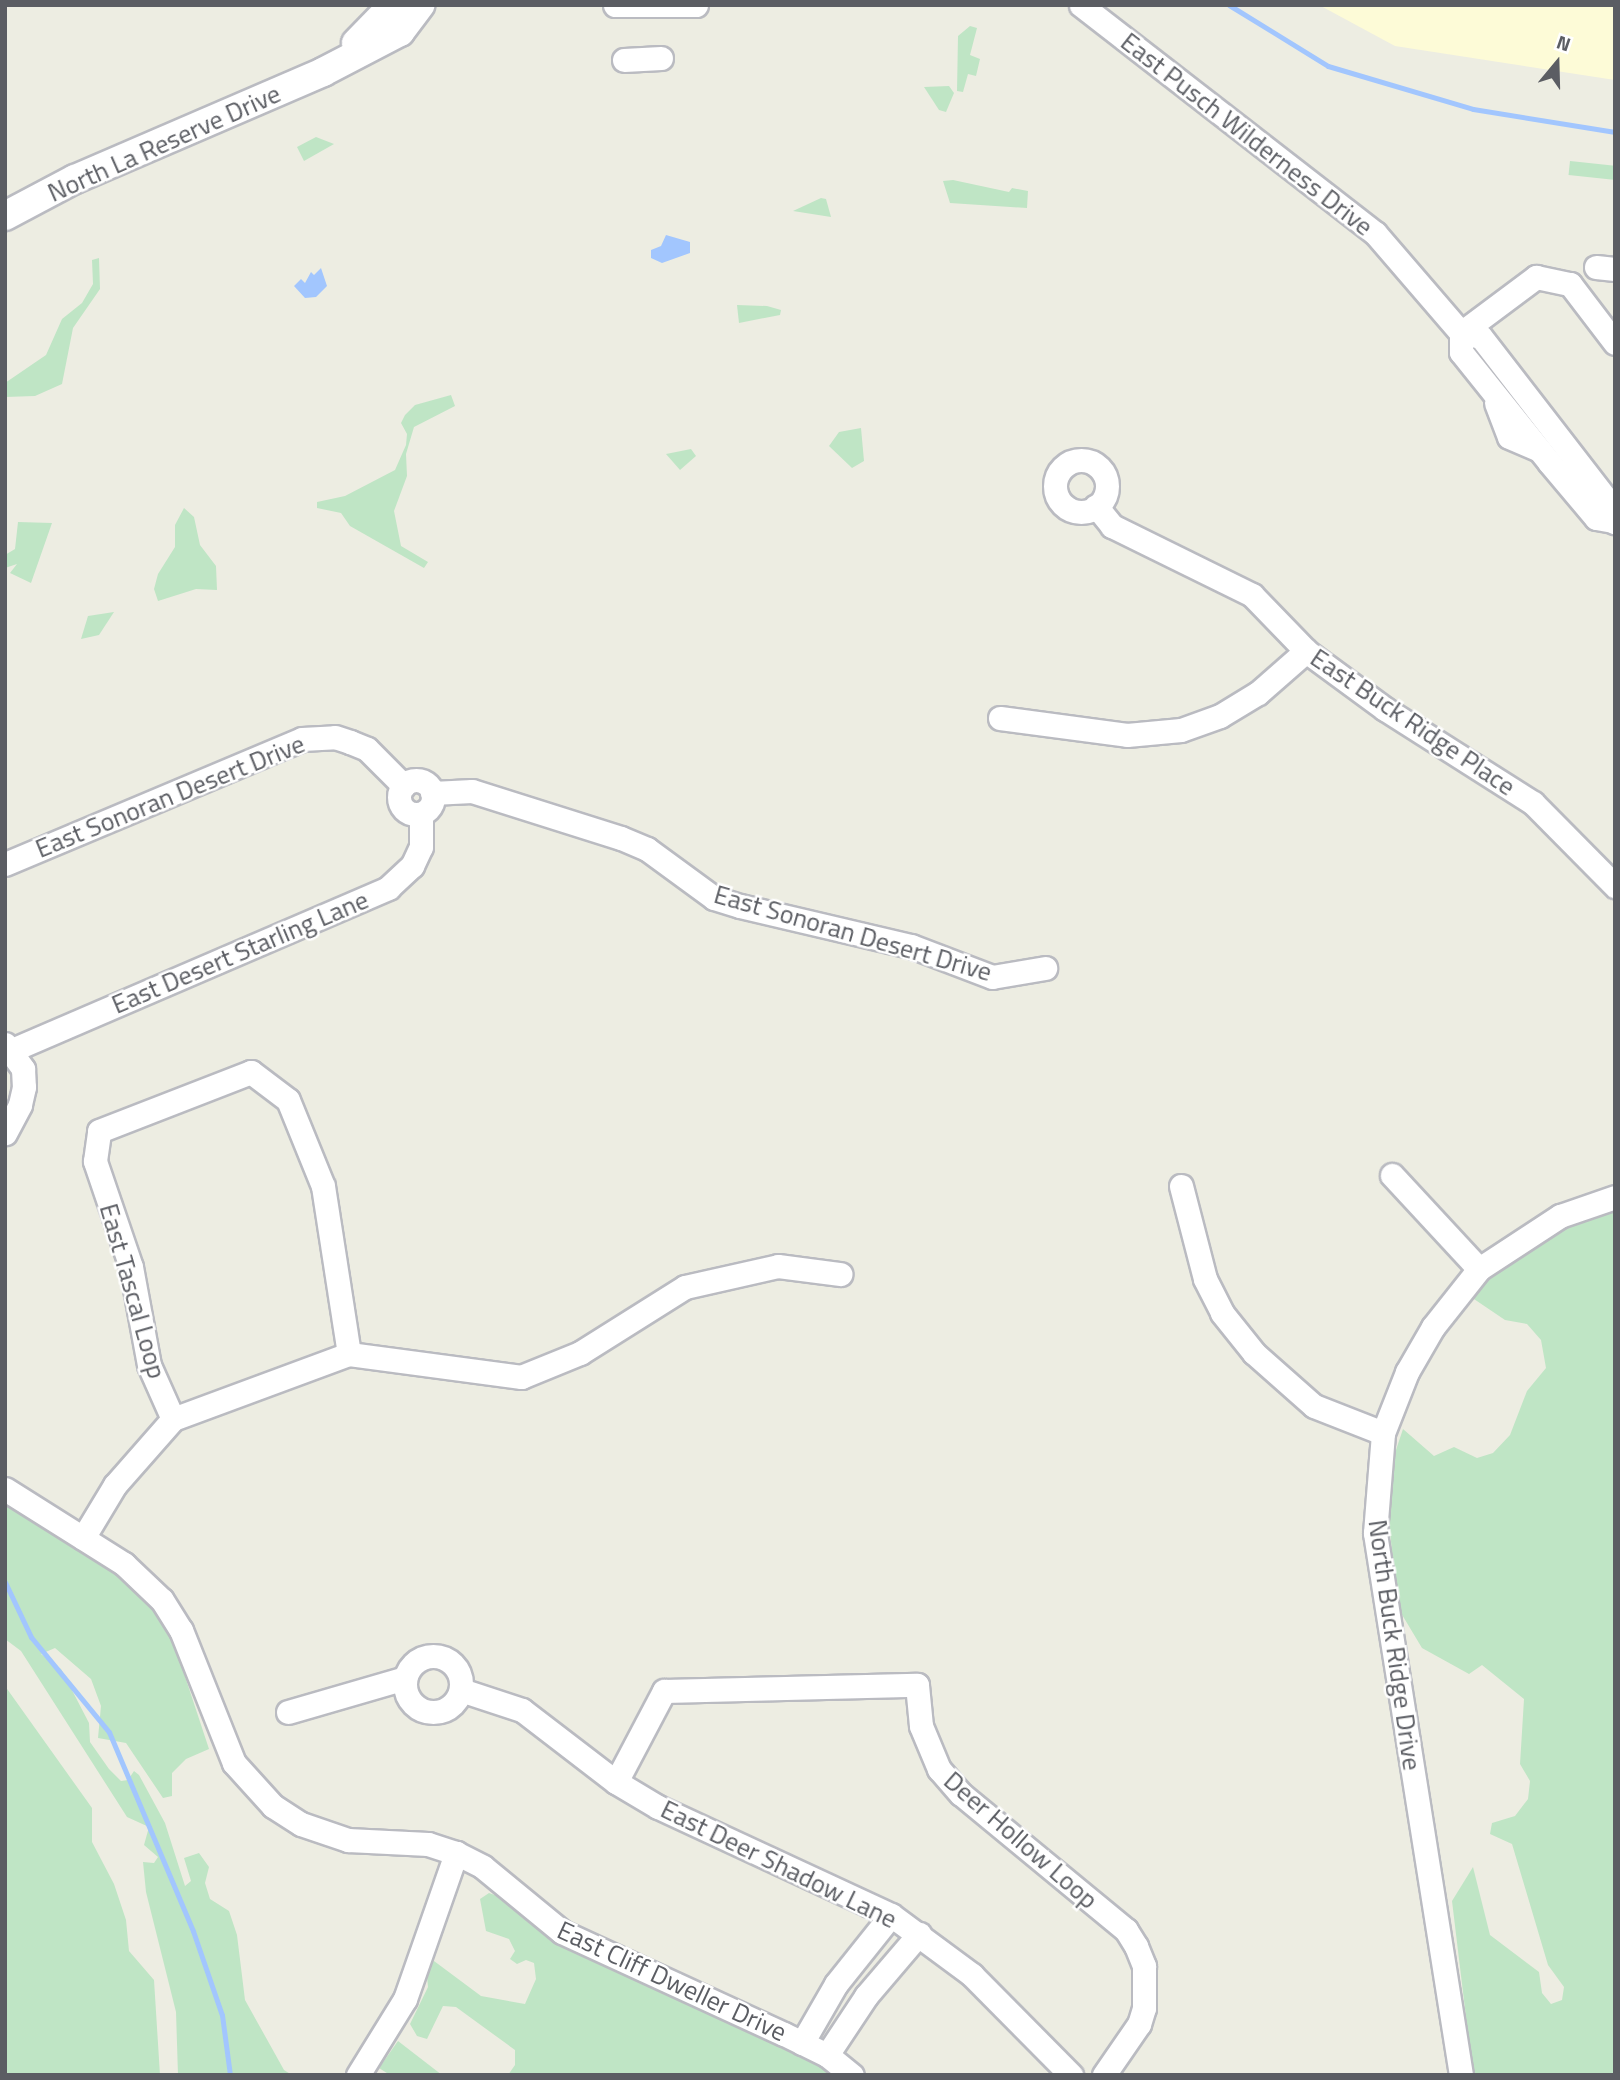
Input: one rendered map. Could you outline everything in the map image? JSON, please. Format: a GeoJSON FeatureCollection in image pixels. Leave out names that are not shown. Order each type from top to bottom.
{"type":"FeatureCollection","features":[{"type":"Feature","properties":{"kind":"street","name":"North La Reserve Drive"},"geometry":{"type":"LineString","coordinates":[[323,72],[393,5]]}},
{"type":"Feature","properties":{"kind":"street","name":"North La Reserve Drive"},"geometry":{"type":"LineString","coordinates":[[5,216],[75,179],[323,72],[400,32],[420,5]]}},
{"type":"Feature","properties":{"kind":"street"},"geometry":{"type":"LineString","coordinates":[[615,5],[696,5]]}},
{"type":"Feature","properties":{"kind":"street","name":"East Pusch Wilderness Drive"},"geometry":{"type":"LineString","coordinates":[[1081,5],[1375,233],[1461,333],[1481,337],[1611,505],[1614,522],[1596,518],[1461,352],[1461,333]]}},
{"type":"Feature","properties":{"kind":"street"},"geometry":{"type":"LineString","coordinates":[[624,60],[661,58]]}},
{"type":"Feature","properties":{"kind":"street"},"geometry":{"type":"LineString","coordinates":[[1461,333],[1536,277],[1570,284],[1615,343]]}},
{"type":"Feature","properties":{"kind":"street","name":"East Buck Ridge Place"},"geometry":{"type":"LineString","coordinates":[[1096,506],[1112,526],[1252,595],[1306,651],[1385,709],[1533,803],[1615,886]]}},
{"type":"Feature","properties":{"kind":"street"},"geometry":{"type":"LineString","coordinates":[[1000,718],[1127,735],[1181,730],[1220,716],[1258,693],[1306,651]]}},
{"type":"Feature","properties":{"kind":"street","name":"East Sonoran Desert Drive"},"geometry":{"type":"LineString","coordinates":[[5,864],[302,739],[335,737],[367,749],[404,786]]}},
{"type":"Feature","properties":{"kind":"street","name":"East Sonoran Desert Drive"},"geometry":{"type":"LineString","coordinates":[[421,814],[402,807],[399,796],[404,786],[420,781],[432,793],[472,791],[621,838],[667,862],[714,898],[911,946],[992,977],[1045,968]]}},
{"type":"Feature","properties":{"kind":"street"},"geometry":{"type":"LineString","coordinates":[[421,814],[432,804],[432,793]]}},
{"type":"Feature","properties":{"kind":"street","name":"East Desert Starling Lane"},"geometry":{"type":"LineString","coordinates":[[8,1047],[388,888],[412,866],[421,847],[421,814]]}},
{"type":"Feature","properties":{"kind":"street"},"geometry":{"type":"LineString","coordinates":[[5,1133],[20,1105],[24,1087],[23,1069],[8,1047]]}},
{"type":"Feature","properties":{"kind":"street","name":"East Tascal Loop"},"geometry":{"type":"LineString","coordinates":[[173,1419],[149,1365],[131,1267],[95,1161],[99,1131],[251,1072],[288,1100],[323,1186],[349,1354]]}},
{"type":"Feature","properties":{"kind":"street"},"geometry":{"type":"LineString","coordinates":[[1392,1175],[1479,1269]]}},
{"type":"Feature","properties":{"kind":"street"},"geometry":{"type":"LineString","coordinates":[[1181,1186],[1205,1279],[1222,1313],[1254,1353],[1314,1406],[1383,1433]]}},
{"type":"Feature","properties":{"kind":"street","name":"North Buck Ridge Drive"},"geometry":{"type":"LineString","coordinates":[[1461,2075],[1375,1533],[1383,1433],[1407,1372],[1433,1327],[1479,1269],[1560,1216],[1615,1197]]}},
{"type":"Feature","properties":{"kind":"street"},"geometry":{"type":"LineString","coordinates":[[83,1538],[115,1485],[173,1419],[349,1354],[521,1377],[580,1353],[685,1287],[778,1266],[840,1274]]}},
{"type":"Feature","properties":{"kind":"street","name":"East Cliff Dweller Drive"},"geometry":{"type":"LineString","coordinates":[[5,1489],[135,1572],[162,1600],[181,1630],[234,1763],[273,1806],[302,1824],[348,1840],[428,1844],[456,1853],[483,1867],[562,1932],[827,2055],[852,2075]]}},
{"type":"Feature","properties":{"kind":"street"},"geometry":{"type":"LineString","coordinates":[[288,1712],[405,1678],[422,1658],[439,1656],[455,1665],[461,1690],[452,1705],[427,1712],[407,1695],[405,1678]]}},
{"type":"Feature","properties":{"kind":"street","name":"Deer Hollow Loop"},"geometry":{"type":"LineString","coordinates":[[616,1782],[664,1690],[917,1685],[921,1726],[939,1769],[961,1794],[1126,1930],[1136,1946],[1144,1966],[1144,2008],[1139,2024],[1104,2075]]}},
{"type":"Feature","properties":{"kind":"street","name":"East Deer Shadow Lane"},"geometry":{"type":"LineString","coordinates":[[461,1690],[522,1710],[616,1782],[687,1821],[891,1915],[972,1975],[1071,2075]]}},
{"type":"Feature","properties":{"kind":"street"},"geometry":{"type":"LineString","coordinates":[[358,2075],[405,1999],[456,1853]]}},
{"type":"Feature","properties":{"kind":"street"},"geometry":{"type":"LineString","coordinates":[[802,2043],[836,1984],[891,1915]]}},
{"type":"Feature","properties":{"kind":"street"},"geometry":{"type":"LineString","coordinates":[[827,2055],[866,1996],[919,1934]]}},
{"type":"Feature","properties":{"kind":"shaded area"},"geometry":{"type":"Polygon","coordinates":[[[1319,5],[1615,5],[1615,80],[1395,46],[1319,5]]]}},
{"type":"Feature","properties":{"kind":"green space"},"geometry":{"type":"Polygon","coordinates":[[[970,26],[977,28],[970,55],[980,59],[976,76],[968,74],[963,92],[957,91],[958,36],[970,26]]]}},
{"type":"Feature","properties":{"kind":"green space"},"geometry":{"type":"Polygon","coordinates":[[[949,86],[954,93],[946,112],[939,110],[924,87],[949,86]]]}},
{"type":"Feature","properties":{"kind":"green space"},"geometry":{"type":"Polygon","coordinates":[[[316,137],[334,144],[304,161],[297,147],[316,137]]]}},
{"type":"Feature","properties":{"kind":"green space"},"geometry":{"type":"Polygon","coordinates":[[[1570,161],[1615,166],[1613,180],[1569,175],[1570,161]]]}},
{"type":"Feature","properties":{"kind":"green space"},"geometry":{"type":"Polygon","coordinates":[[[953,180],[1009,192],[1012,188],[1028,191],[1027,208],[950,203],[943,181],[953,180]]]}},
{"type":"Feature","properties":{"kind":"green space"},"geometry":{"type":"Polygon","coordinates":[[[821,198],[826,199],[831,217],[793,211],[821,198]]]}},
{"type":"Feature","properties":{"kind":"green space"},"geometry":{"type":"Polygon","coordinates":[[[99,258],[100,289],[73,328],[62,384],[35,396],[5,397],[5,383],[46,355],[62,319],[82,303],[93,284],[92,260],[99,258]]]}},
{"type":"Feature","properties":{"kind":"green space"},"geometry":{"type":"Polygon","coordinates":[[[737,305],[767,306],[781,310],[780,315],[739,323],[737,305]]]}},
{"type":"Feature","properties":{"kind":"green space"},"geometry":{"type":"Polygon","coordinates":[[[451,395],[455,406],[414,427],[406,454],[407,476],[394,511],[401,546],[428,562],[424,568],[350,526],[341,513],[317,508],[317,502],[345,496],[395,470],[406,445],[407,434],[401,423],[405,415],[415,405],[451,395]]]}},
{"type":"Feature","properties":{"kind":"green space"},"geometry":{"type":"Polygon","coordinates":[[[861,428],[864,461],[852,468],[829,446],[839,432],[861,428]]]}},
{"type":"Feature","properties":{"kind":"green space"},"geometry":{"type":"Polygon","coordinates":[[[691,449],[696,456],[680,470],[666,454],[691,449]]]}},
{"type":"Feature","properties":{"kind":"green space"},"geometry":{"type":"Polygon","coordinates":[[[184,508],[194,517],[200,545],[216,566],[217,590],[196,589],[158,601],[154,589],[158,574],[175,547],[175,525],[184,508]]]}},
{"type":"Feature","properties":{"kind":"green space"},"geometry":{"type":"Polygon","coordinates":[[[18,522],[52,523],[31,583],[10,573],[17,564],[5,568],[5,555],[15,549],[18,522]]]}},
{"type":"Feature","properties":{"kind":"green space"},"geometry":{"type":"Polygon","coordinates":[[[114,612],[99,635],[81,639],[88,616],[114,612]]]}},
{"type":"Feature","properties":{"kind":"green space"},"geometry":{"type":"Polygon","coordinates":[[[1615,1207],[1615,2075],[1473,2075],[1452,1901],[1473,1867],[1490,1935],[1539,1972],[1542,1993],[1551,2004],[1562,2000],[1564,1987],[1548,1965],[1512,1844],[1490,1834],[1492,1823],[1515,1816],[1528,1799],[1530,1781],[1520,1764],[1524,1699],[1482,1665],[1469,1674],[1422,1648],[1398,1608],[1388,1513],[1394,1456],[1403,1429],[1434,1456],[1454,1447],[1477,1458],[1493,1453],[1510,1435],[1527,1391],[1546,1368],[1541,1340],[1527,1324],[1505,1320],[1471,1297],[1497,1268],[1531,1245],[1615,1207]]]}},
{"type":"Feature","properties":{"kind":"green space"},"geometry":{"type":"Polygon","coordinates":[[[5,1505],[130,1583],[158,1612],[171,1634],[209,1749],[186,1759],[172,1773],[172,1796],[163,1798],[126,1743],[98,1738],[101,1706],[91,1679],[55,1648],[41,1654],[61,1669],[89,1723],[90,1742],[109,1769],[121,1781],[128,1780],[134,1771],[139,1775],[165,1823],[185,1886],[191,1881],[184,1858],[199,1853],[209,1867],[205,1883],[210,1899],[229,1911],[237,1935],[245,2000],[284,2070],[292,2075],[178,2075],[176,2012],[146,1892],[143,1862],[154,1863],[158,1857],[144,1845],[149,1827],[127,1817],[21,1651],[5,1639],[5,1505]]]}},
{"type":"Feature","properties":{"kind":"green space"},"geometry":{"type":"Polygon","coordinates":[[[5,1686],[92,1808],[92,1842],[114,1884],[126,1920],[129,1951],[154,1980],[160,2075],[5,2075],[5,1686]]]}},
{"type":"Feature","properties":{"kind":"green space"},"geometry":{"type":"Polygon","coordinates":[[[489,1893],[506,1899],[530,1924],[560,1944],[815,2061],[834,2075],[508,2075],[515,2065],[515,2050],[456,2007],[443,2006],[427,2039],[417,2036],[410,2024],[428,1987],[426,1966],[434,1961],[481,1996],[525,2004],[536,1979],[534,1963],[526,1960],[517,1964],[510,1959],[515,1951],[509,1939],[486,1931],[480,1899],[489,1893]]]}},
{"type":"Feature","properties":{"kind":"green space"},"geometry":{"type":"Polygon","coordinates":[[[398,2041],[442,2075],[390,2075],[379,2068],[398,2041]]]}},
{"type":"Feature","properties":{"kind":"water"},"geometry":{"type":"Polygon","coordinates":[[[666,235],[690,242],[690,253],[662,263],[651,258],[651,250],[661,246],[666,235]]]}},
{"type":"Feature","properties":{"kind":"water"},"geometry":{"type":"Polygon","coordinates":[[[321,268],[327,286],[316,297],[305,298],[294,286],[301,279],[305,283],[311,272],[314,275],[321,268]]]}},
{"type":"Feature","properties":{"kind":"waterway"},"geometry":{"type":"LineString","coordinates":[[1229,5],[1328,66],[1473,109],[1615,132]]}},
{"type":"Feature","properties":{"kind":"waterway"},"geometry":{"type":"LineString","coordinates":[[5,1582],[31,1637],[109,1732],[193,1931],[222,2015],[230,2075]]}}]}
